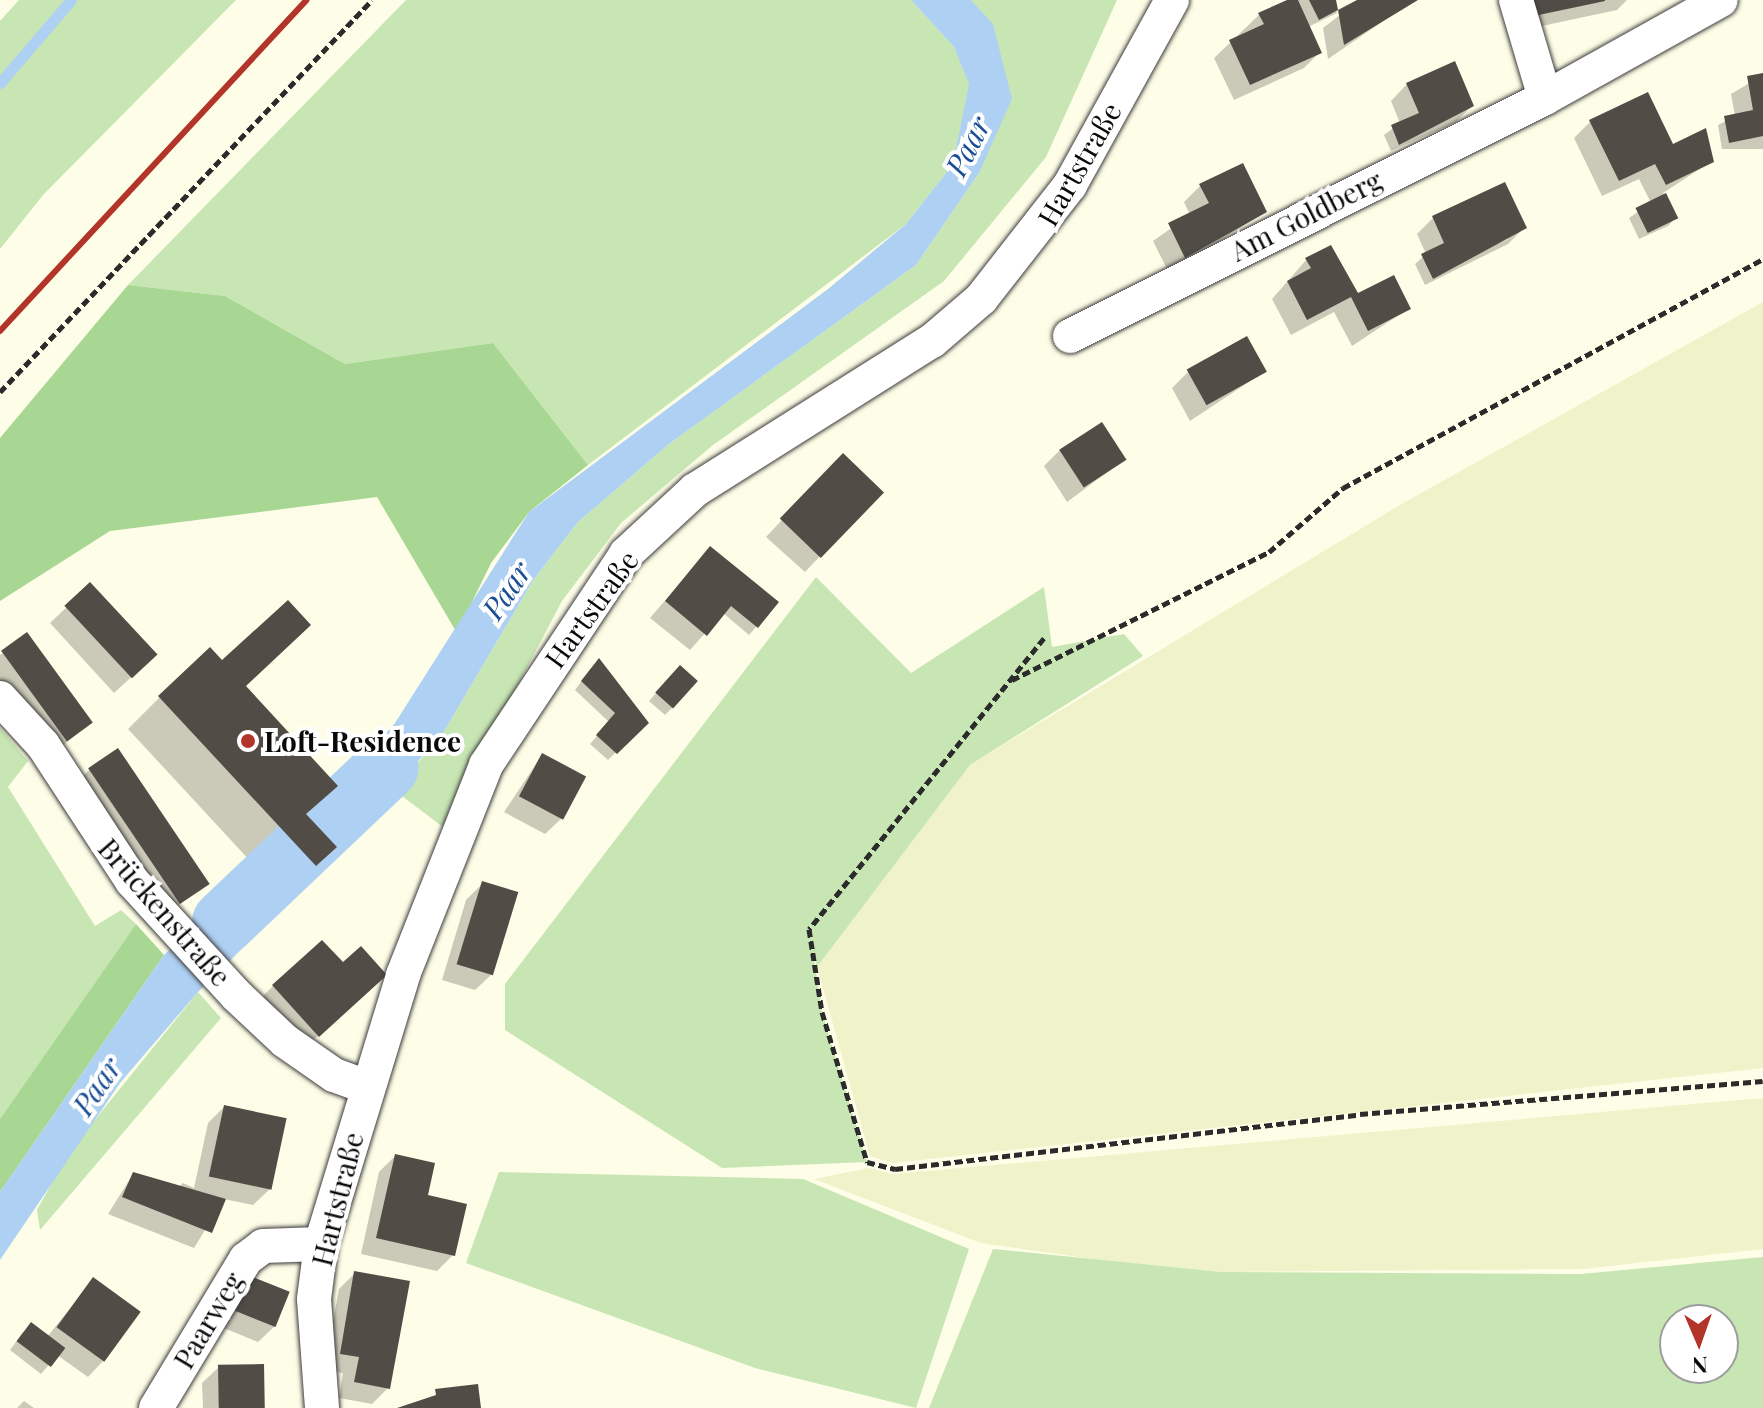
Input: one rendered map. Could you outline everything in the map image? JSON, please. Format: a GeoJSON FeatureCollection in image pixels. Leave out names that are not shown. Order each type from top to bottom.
{"type":"FeatureCollection","features":[{"type":"Feature","properties":{"kind":"street","name":"Hartstraße"},"geometry":{"type":"LineString","coordinates":[[322,1408],[314,1299],[321,1244],[367,1087],[486,765],[585,608],[626,554],[695,490],[932,341],[981,299],[1070,185],[1172,0]]}},
{"type":"Feature","properties":{"kind":"street"},"geometry":{"type":"LineString","coordinates":[[1516,0],[1545,98]]}},
{"type":"Feature","properties":{"kind":"street","name":"Am Goldberg"},"geometry":{"type":"LineString","coordinates":[[1070,336],[1545,98],[1721,0]]}},
{"type":"Feature","properties":{"kind":"street","name":"Brückenstraße"},"geometry":{"type":"LineString","coordinates":[[0,698],[43,745],[100,839],[174,929],[236,995],[297,1049],[367,1087]]}},
{"type":"Feature","properties":{"kind":"street","name":"Paarweg"},"geometry":{"type":"LineString","coordinates":[[156,1408],[246,1259],[263,1246],[321,1244]]}},
{"type":"Feature","properties":{"kind":"path"},"geometry":{"type":"LineString","coordinates":[[0,392],[372,0]]}},
{"type":"Feature","properties":{"kind":"path"},"geometry":{"type":"LineString","coordinates":[[1009,682],[1269,552],[1343,488],[1763,259]]}},
{"type":"Feature","properties":{"kind":"path"},"geometry":{"type":"LineString","coordinates":[[1044,638],[809,929],[822,1012],[867,1162],[895,1169],[1360,1114],[1763,1081]]}},
{"type":"Feature","properties":{"kind":"green space"},"geometry":{"type":"Polygon","coordinates":[[[19,0],[236,0],[43,195],[0,249],[0,21],[19,0]]]}},
{"type":"Feature","properties":{"kind":"green space"},"geometry":{"type":"Polygon","coordinates":[[[406,0],[911,0],[954,47],[970,84],[953,164],[906,224],[588,465],[493,343],[345,364],[225,296],[128,285],[406,0]]]}},
{"type":"Feature","properties":{"kind":"green space"},"geometry":{"type":"Polygon","coordinates":[[[971,0],[1117,0],[1046,157],[944,281],[713,445],[621,523],[562,601],[443,827],[394,790],[443,733],[534,579],[577,523],[669,444],[916,265],[979,173],[993,25],[971,0]]]}},
{"type":"Feature","properties":{"kind":"green space"},"geometry":{"type":"Polygon","coordinates":[[[128,285],[225,296],[345,364],[493,343],[588,465],[529,512],[491,563],[457,633],[377,497],[110,531],[0,601],[0,438],[128,285]]]}},
{"type":"Feature","properties":{"kind":"green space"},"geometry":{"type":"Polygon","coordinates":[[[1763,302],[1763,1068],[893,1163],[870,1156],[817,967],[970,765],[1400,505],[1763,302]]]}},
{"type":"Feature","properties":{"kind":"green space"},"geometry":{"type":"Polygon","coordinates":[[[816,577],[911,673],[1044,587],[1052,647],[1124,634],[1143,656],[970,765],[817,967],[813,952],[822,1012],[867,1162],[722,1168],[505,1030],[505,984],[816,577]]]}},
{"type":"Feature","properties":{"kind":"green space"},"geometry":{"type":"Polygon","coordinates":[[[0,728],[28,761],[8,787],[95,926],[121,910],[136,924],[0,1119],[0,728]]]}},
{"type":"Feature","properties":{"kind":"green space"},"geometry":{"type":"Polygon","coordinates":[[[136,924],[164,955],[0,1192],[0,1119],[136,924]]]}},
{"type":"Feature","properties":{"kind":"green space"},"geometry":{"type":"Polygon","coordinates":[[[198,992],[221,1018],[40,1230],[37,1210],[69,1152],[198,992]]]}},
{"type":"Feature","properties":{"kind":"green space"},"geometry":{"type":"Polygon","coordinates":[[[1763,1098],[1763,1249],[1583,1269],[1221,1272],[1121,1263],[981,1243],[814,1179],[869,1168],[892,1174],[1763,1098]]]}},
{"type":"Feature","properties":{"kind":"green space"},"geometry":{"type":"Polygon","coordinates":[[[499,1172],[803,1179],[969,1249],[916,1408],[755,1368],[466,1263],[499,1172]]]}},
{"type":"Feature","properties":{"kind":"green space"},"geometry":{"type":"Polygon","coordinates":[[[993,1249],[1221,1272],[1581,1274],[1763,1257],[1763,1408],[929,1408],[993,1249]]]}},
{"type":"Feature","properties":{"kind":"water"},"geometry":{"type":"Polygon","coordinates":[[[911,0],[971,0],[993,24],[1012,99],[979,173],[916,265],[669,444],[577,523],[534,579],[443,733],[340,848],[312,817],[395,723],[529,512],[828,289],[906,224],[953,164],[969,84],[954,47],[911,0]]]}},
{"type":"Feature","properties":{"kind":"water"},"geometry":{"type":"Polygon","coordinates":[[[278,850],[310,882],[198,992],[120,1083],[0,1260],[0,1192],[164,955],[278,850]]]}},
{"type":"Feature","properties":{"kind":"building"},"geometry":{"type":"Polygon","coordinates":[[[1287,0],[1298,0],[1322,53],[1250,85],[1229,40],[1264,24],[1258,13],[1287,0]]]}},
{"type":"Feature","properties":{"kind":"building"},"geometry":{"type":"Polygon","coordinates":[[[1309,0],[1336,0],[1338,10],[1319,20],[1309,0]]]}},
{"type":"Feature","properties":{"kind":"building"},"geometry":{"type":"Polygon","coordinates":[[[1357,0],[1418,0],[1344,45],[1338,10],[1357,0]]]}},
{"type":"Feature","properties":{"kind":"building"},"geometry":{"type":"Polygon","coordinates":[[[1531,0],[1605,0],[1605,1],[1534,16],[1531,0]]]}},
{"type":"Feature","properties":{"kind":"building"},"geometry":{"type":"Polygon","coordinates":[[[1455,61],[1474,106],[1399,145],[1391,125],[1419,113],[1406,83],[1455,61]]]}},
{"type":"Feature","properties":{"kind":"building"},"geometry":{"type":"Polygon","coordinates":[[[1763,73],[1763,136],[1729,143],[1724,116],[1753,110],[1747,76],[1763,73]]]}},
{"type":"Feature","properties":{"kind":"building"},"geometry":{"type":"Polygon","coordinates":[[[1648,92],[1673,144],[1706,128],[1714,162],[1666,185],[1655,164],[1619,181],[1589,120],[1648,92]]]}},
{"type":"Feature","properties":{"kind":"building"},"geometry":{"type":"Polygon","coordinates":[[[1243,163],[1267,212],[1185,258],[1168,223],[1209,203],[1199,184],[1243,163]]]}},
{"type":"Feature","properties":{"kind":"building"},"geometry":{"type":"Polygon","coordinates":[[[1505,182],[1527,228],[1433,279],[1421,254],[1444,243],[1432,216],[1505,182]]]}},
{"type":"Feature","properties":{"kind":"building"},"geometry":{"type":"Polygon","coordinates":[[[1666,193],[1678,218],[1648,233],[1635,208],[1666,193]]]}},
{"type":"Feature","properties":{"kind":"building"},"geometry":{"type":"Polygon","coordinates":[[[1331,245],[1358,293],[1394,275],[1411,309],[1368,331],[1351,297],[1307,320],[1287,281],[1311,268],[1305,258],[1331,245]]]}},
{"type":"Feature","properties":{"kind":"building"},"geometry":{"type":"Polygon","coordinates":[[[1247,336],[1267,372],[1207,405],[1187,369],[1247,336]]]}},
{"type":"Feature","properties":{"kind":"building"},"geometry":{"type":"Polygon","coordinates":[[[1102,422],[1127,460],[1084,488],[1059,450],[1102,422]]]}},
{"type":"Feature","properties":{"kind":"building"},"geometry":{"type":"Polygon","coordinates":[[[843,453],[884,493],[821,558],[780,518],[843,453]]]}},
{"type":"Feature","properties":{"kind":"building"},"geometry":{"type":"Polygon","coordinates":[[[710,546],[779,602],[758,628],[731,606],[707,636],[665,601],[710,546]]]}},
{"type":"Feature","properties":{"kind":"building"},"geometry":{"type":"Polygon","coordinates":[[[90,582],[158,654],[132,678],[64,606],[90,582]]]}},
{"type":"Feature","properties":{"kind":"building","name":"Loft-Residence"},"geometry":{"type":"Polygon","coordinates":[[[288,600],[311,625],[246,686],[338,786],[306,814],[337,847],[316,866],[158,696],[210,647],[222,660],[288,600]]]}},
{"type":"Feature","properties":{"kind":"building"},"geometry":{"type":"Polygon","coordinates":[[[27,632],[93,723],[67,741],[1,651],[27,632]]]}},
{"type":"Feature","properties":{"kind":"building"},"geometry":{"type":"Polygon","coordinates":[[[599,658],[649,723],[617,754],[596,735],[615,713],[581,681],[599,658]]]}},
{"type":"Feature","properties":{"kind":"building"},"geometry":{"type":"Polygon","coordinates":[[[680,665],[698,681],[673,709],[655,692],[680,665]]]}},
{"type":"Feature","properties":{"kind":"building"},"geometry":{"type":"Polygon","coordinates":[[[118,748],[210,884],[180,904],[88,768],[118,748]]]}},
{"type":"Feature","properties":{"kind":"building"},"geometry":{"type":"Polygon","coordinates":[[[542,753],[586,776],[563,820],[519,796],[542,753]]]}},
{"type":"Feature","properties":{"kind":"building"},"geometry":{"type":"Polygon","coordinates":[[[482,881],[518,892],[493,975],[457,964],[482,881]]]}},
{"type":"Feature","properties":{"kind":"building"},"geometry":{"type":"Polygon","coordinates":[[[322,940],[343,962],[361,946],[387,975],[319,1037],[272,985],[322,940]]]}},
{"type":"Feature","properties":{"kind":"building"},"geometry":{"type":"Polygon","coordinates":[[[224,1105],[287,1118],[271,1190],[209,1176],[224,1105]]]}},
{"type":"Feature","properties":{"kind":"building"},"geometry":{"type":"Polygon","coordinates":[[[395,1154],[435,1163],[428,1195],[467,1204],[455,1256],[376,1238],[395,1154]]]}},
{"type":"Feature","properties":{"kind":"building"},"geometry":{"type":"Polygon","coordinates":[[[133,1172],[226,1199],[212,1233],[122,1197],[133,1172]]]}},
{"type":"Feature","properties":{"kind":"building"},"geometry":{"type":"Polygon","coordinates":[[[354,1271],[410,1281],[390,1389],[354,1382],[359,1357],[340,1354],[354,1271]]]}},
{"type":"Feature","properties":{"kind":"building"},"geometry":{"type":"Polygon","coordinates":[[[248,1275],[290,1292],[275,1327],[234,1310],[248,1275]]]}},
{"type":"Feature","properties":{"kind":"building"},"geometry":{"type":"Polygon","coordinates":[[[93,1277],[141,1312],[104,1362],[57,1327],[93,1277]]]}},
{"type":"Feature","properties":{"kind":"building"},"geometry":{"type":"Polygon","coordinates":[[[31,1322],[65,1348],[51,1367],[17,1341],[31,1322]]]}},
{"type":"Feature","properties":{"kind":"building"},"geometry":{"type":"Polygon","coordinates":[[[264,1364],[265,1408],[219,1408],[218,1365],[264,1364]]]}},
{"type":"Feature","properties":{"kind":"building"},"geometry":{"type":"Polygon","coordinates":[[[478,1384],[481,1408],[397,1408],[436,1395],[435,1389],[478,1384]]]}},
{"type":"Feature","properties":{"kind":"waterway"},"geometry":{"type":"LineString","coordinates":[[0,83],[71,0]]}},
{"type":"Feature","properties":{"kind":"waterway","name":"Paar"},"geometry":{"type":"LineString","coordinates":[[224,922],[386,768]]}},
{"type":"Feature","properties":{"kind":"railway"},"geometry":{"type":"LineString","coordinates":[[0,331],[307,0]]}},
{"type":"Feature","properties":{"kind":"place","name":"Loft-Residence"},"geometry":{"type":"Point","coordinates":[248,741]}}]}
